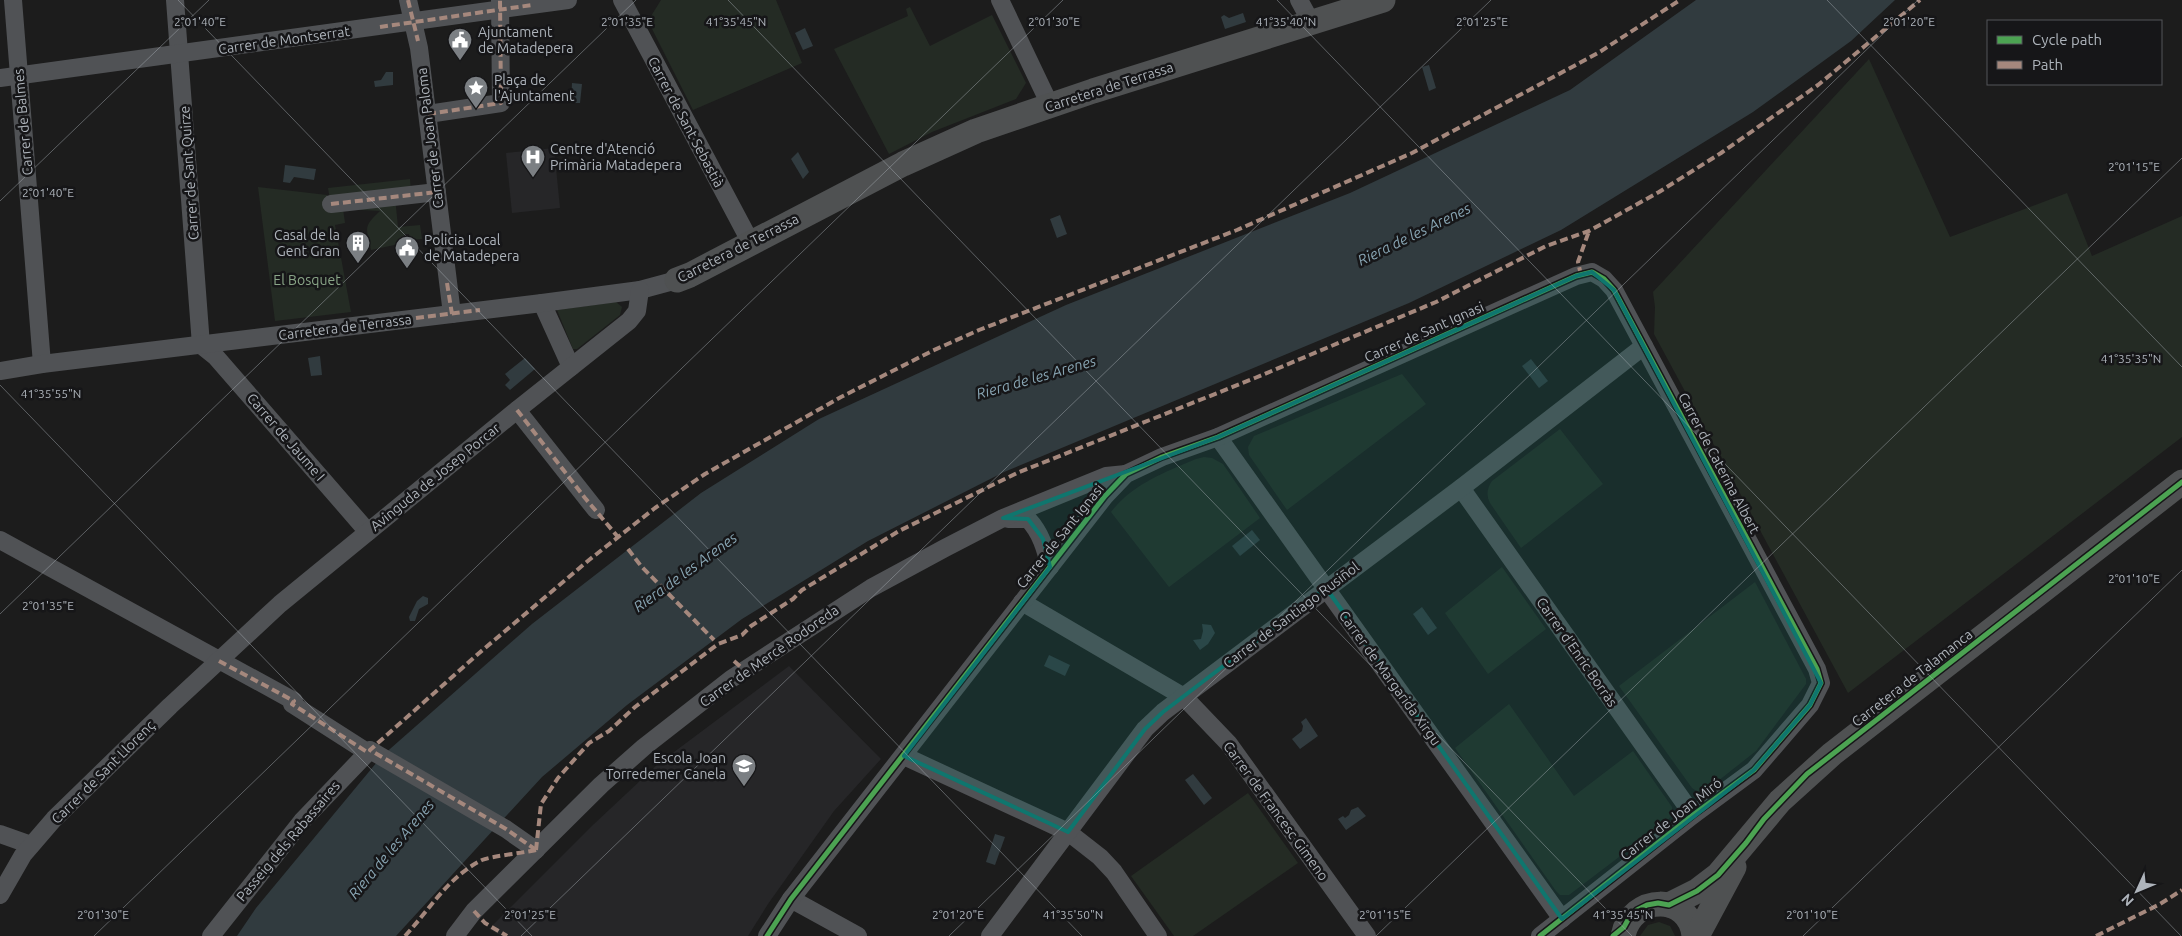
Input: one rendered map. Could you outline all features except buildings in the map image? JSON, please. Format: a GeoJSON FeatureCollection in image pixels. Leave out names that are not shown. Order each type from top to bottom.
{"type":"FeatureCollection","features":[{"type":"Feature","properties":{"kind":"street","name":"Carrer de Balmes"},"geometry":{"type":"LineString","coordinates":[[13,0],[42,364]]}},
{"type":"Feature","properties":{"kind":"street","name":"Carrer de Sant Quirze"},"geometry":{"type":"LineString","coordinates":[[175,0],[201,345]]}},
{"type":"Feature","properties":{"kind":"street","name":"Carrer de Joan Paloma"},"geometry":{"type":"LineString","coordinates":[[408,0],[414,22],[428,114],[452,314]]}},
{"type":"Feature","properties":{"kind":"street","name":"Carrer de Montserrat"},"geometry":{"type":"LineString","coordinates":[[0,78],[414,22],[501,5],[568,0]]}},
{"type":"Feature","properties":{"kind":"street","name":"Carrer de Sant Sebastià"},"geometry":{"type":"LineString","coordinates":[[622,0],[751,243]]}},
{"type":"Feature","properties":{"kind":"street"},"geometry":{"type":"LineString","coordinates":[[1000,0],[1050,105]]}},
{"type":"Feature","properties":{"kind":"street"},"geometry":{"type":"LineString","coordinates":[[1299,0],[1311,22]]}},
{"type":"Feature","properties":{"kind":"street","name":"Carretera de Terrassa"},"geometry":{"type":"LineString","coordinates":[[0,371],[42,364],[640,290],[690,275],[928,152],[1005,120],[1383,0]]}},
{"type":"Feature","properties":{"kind":"street"},"geometry":{"type":"LineString","coordinates":[[428,114],[501,103],[501,5]]}},
{"type":"Feature","properties":{"kind":"street"},"geometry":{"type":"LineString","coordinates":[[330,204],[437,192]]}},
{"type":"Feature","properties":{"kind":"street","name":"Carrer de Caterina Albert"},"geometry":{"type":"LineString","coordinates":[[1581,275],[1592,272],[1604,279],[1614,290],[1814,664],[1821,683]]}},
{"type":"Feature","properties":{"kind":"street","name":"Carrer de Sant Ignasi"},"geometry":{"type":"LineString","coordinates":[[767,936],[792,899],[1022,602],[1105,496],[1126,474],[1162,457],[1218,437],[1581,275]]}},
{"type":"Feature","properties":{"kind":"street","name":"Avinguda de Josep Porcar"},"geometry":{"type":"LineString","coordinates":[[218,661],[280,604],[634,316],[639,302],[640,290]]}},
{"type":"Feature","properties":{"kind":"street"},"geometry":{"type":"LineString","coordinates":[[542,303],[571,367]]}},
{"type":"Feature","properties":{"kind":"street","name":"Carrer de Jaume I"},"geometry":{"type":"LineString","coordinates":[[201,345],[216,357],[368,532]]}},
{"type":"Feature","properties":{"kind":"street","name":"Carrer de Santiago Rusiñol"},"geometry":{"type":"LineString","coordinates":[[990,936],[1145,729],[1163,712],[1461,488],[1644,346]]}},
{"type":"Feature","properties":{"kind":"street"},"geometry":{"type":"LineString","coordinates":[[517,410],[596,510]]}},
{"type":"Feature","properties":{"kind":"street","name":"Carrer de Margarida Xirgu"},"geometry":{"type":"LineString","coordinates":[[1218,437],[1562,919]]}},
{"type":"Feature","properties":{"kind":"street","name":"Carrer de Mercè Rodoreda"},"geometry":{"type":"LineString","coordinates":[[455,936],[474,911],[602,786],[644,747],[730,679],[871,588],[1003,518],[1106,476],[1126,474]]}},
{"type":"Feature","properties":{"kind":"street","name":"Carretera de Talamanca"},"geometry":{"type":"LineString","coordinates":[[1669,905],[1697,891],[1718,875],[1780,801],[1826,759],[2182,482]]}},
{"type":"Feature","properties":{"kind":"street","name":"Carrer d'Enric Borràs"},"geometry":{"type":"LineString","coordinates":[[1461,488],[1693,815]]}},
{"type":"Feature","properties":{"kind":"street"},"geometry":{"type":"LineString","coordinates":[[1003,518],[1028,519],[1042,539],[1050,567]]}},
{"type":"Feature","properties":{"kind":"street"},"geometry":{"type":"LineString","coordinates":[[0,540],[294,701],[292,704],[368,751],[506,829],[536,850]]}},
{"type":"Feature","properties":{"kind":"street","name":"Carrer de Francesc Gimeno"},"geometry":{"type":"LineString","coordinates":[[1022,602],[1184,697],[1229,744],[1367,936]]}},
{"type":"Feature","properties":{"kind":"street","name":"Carrer de Sant Llorenç"},"geometry":{"type":"LineString","coordinates":[[0,895],[8,879],[31,845],[61,812],[218,661]]}},
{"type":"Feature","properties":{"kind":"street","name":"Carrer de Joan Miró"},"geometry":{"type":"LineString","coordinates":[[1540,936],[1693,815],[1754,770],[1810,705],[1821,683]]}},
{"type":"Feature","properties":{"kind":"street","name":"Passeig dels Rabassaires"},"geometry":{"type":"LineString","coordinates":[[211,936],[302,821],[368,751]]}},
{"type":"Feature","properties":{"kind":"street"},"geometry":{"type":"LineString","coordinates":[[904,756],[1068,832],[1100,857],[1109,867],[1158,936]]}},
{"type":"Feature","properties":{"kind":"street"},"geometry":{"type":"LineString","coordinates":[[0,834],[31,845]]}},
{"type":"Feature","properties":{"kind":"street","name":"Carretera de Talamanca"},"geometry":{"type":"LineString","coordinates":[[1696,936],[1746,843]]}},
{"type":"Feature","properties":{"kind":"street"},"geometry":{"type":"LineString","coordinates":[[792,899],[858,936]]}},
{"type":"Feature","properties":{"kind":"street"},"geometry":{"type":"LineString","coordinates":[[1620,933],[1638,910],[1653,904],[1669,905],[1685,915],[1696,936]]}},
{"type":"Feature","properties":{"kind":"highlighted area"},"geometry":{"type":"Polygon","coordinates":[[[1592,272],[1614,290],[1821,683],[1810,705],[1754,770],[1562,919],[1326,588],[1163,712],[1145,729],[1068,832],[904,756],[1050,567],[1043,539],[1028,519],[1003,518],[1218,437],[1576,276],[1592,272]]]}},
{"type":"Feature","properties":{"kind":"shaded area","name":"Centre d'Atenció Primària Matadepera"},"geometry":{"type":"Polygon","coordinates":[[[554,148],[560,208],[512,213],[506,153],[554,148]]]}},
{"type":"Feature","properties":{"kind":"shaded area","name":"Escola Joan Torredemer Canela"},"geometry":{"type":"Polygon","coordinates":[[[789,666],[881,759],[834,811],[768,904],[748,936],[502,936],[489,929],[594,824],[658,764],[789,666]]]}},
{"type":"Feature","properties":{"kind":"green space"},"geometry":{"type":"Polygon","coordinates":[[[661,0],[776,0],[802,63],[693,110],[648,21],[661,0]]]}},
{"type":"Feature","properties":{"kind":"green space"},"geometry":{"type":"Polygon","coordinates":[[[910,7],[930,46],[992,15],[1026,83],[1016,99],[932,132],[889,154],[834,49],[908,16],[906,9],[910,7]]]}},
{"type":"Feature","properties":{"kind":"green space"},"geometry":{"type":"Polygon","coordinates":[[[1869,59],[1950,237],[2067,193],[2092,256],[2182,216],[2182,437],[1848,693],[1654,334],[1655,307],[1653,292],[1869,59]]]}},
{"type":"Feature","properties":{"kind":"green space","name":"El Bosquet"},"geometry":{"type":"Polygon","coordinates":[[[410,179],[411,192],[395,197],[398,227],[420,225],[422,239],[410,240],[409,234],[404,234],[405,241],[399,241],[399,244],[371,250],[367,228],[368,224],[380,211],[343,209],[345,223],[335,225],[351,312],[275,321],[258,187],[327,195],[328,201],[330,200],[328,188],[410,179]]]}},
{"type":"Feature","properties":{"kind":"green space"},"geometry":{"type":"Polygon","coordinates":[[[616,302],[622,307],[620,315],[577,349],[573,349],[557,310],[616,302]]]}},
{"type":"Feature","properties":{"kind":"green space"},"geometry":{"type":"Polygon","coordinates":[[[1402,374],[1426,404],[1287,510],[1249,455],[1248,447],[1254,436],[1402,374]]]}},
{"type":"Feature","properties":{"kind":"green space"},"geometry":{"type":"Polygon","coordinates":[[[1560,429],[1603,484],[1521,548],[1490,503],[1488,489],[1492,481],[1560,429]]]}},
{"type":"Feature","properties":{"kind":"green space"},"geometry":{"type":"Polygon","coordinates":[[[1204,457],[1212,458],[1223,464],[1260,518],[1169,587],[1111,512],[1129,494],[1149,480],[1204,457]]]}},
{"type":"Feature","properties":{"kind":"green space"},"geometry":{"type":"Polygon","coordinates":[[[1502,567],[1546,629],[1488,674],[1445,613],[1502,567]]]}},
{"type":"Feature","properties":{"kind":"green space"},"geometry":{"type":"Polygon","coordinates":[[[1755,582],[1806,679],[1806,684],[1756,751],[1704,792],[1698,792],[1692,788],[1619,686],[1755,582]]]}},
{"type":"Feature","properties":{"kind":"green space"},"geometry":{"type":"Polygon","coordinates":[[[1509,704],[1574,796],[1633,751],[1672,807],[1672,814],[1669,819],[1569,895],[1560,895],[1556,891],[1455,748],[1509,704]]]}},
{"type":"Feature","properties":{"kind":"green space"},"geometry":{"type":"Polygon","coordinates":[[[1248,793],[1298,863],[1193,936],[1174,936],[1131,876],[1248,793]]]}},
{"type":"Feature","properties":{"kind":"green space"},"geometry":{"type":"Polygon","coordinates":[[[1659,922],[1670,926],[1675,936],[1640,936],[1648,925],[1659,922]]]}},
{"type":"Feature","properties":{"kind":"water","name":"Riera de les Arenes"},"geometry":{"type":"Polygon","coordinates":[[[1696,0],[1895,0],[1851,41],[1753,112],[1561,230],[1409,303],[1004,472],[868,541],[742,619],[627,705],[542,777],[396,936],[237,936],[256,908],[382,756],[532,624],[701,493],[819,419],[1066,305],[1350,193],[1570,90],[1696,0]]]}},
{"type":"Feature","properties":{"kind":"water"},"geometry":{"type":"Polygon","coordinates":[[[1243,13],[1246,22],[1225,29],[1221,17],[1224,15],[1229,18],[1243,13]]]}},
{"type":"Feature","properties":{"kind":"water"},"geometry":{"type":"Polygon","coordinates":[[[805,28],[813,46],[803,50],[795,33],[805,28]]]}},
{"type":"Feature","properties":{"kind":"water"},"geometry":{"type":"Polygon","coordinates":[[[1429,65],[1436,88],[1429,91],[1422,67],[1429,65]]]}},
{"type":"Feature","properties":{"kind":"water"},"geometry":{"type":"Polygon","coordinates":[[[386,72],[393,72],[393,85],[375,87],[374,81],[381,80],[386,72]]]}},
{"type":"Feature","properties":{"kind":"water"},"geometry":{"type":"Polygon","coordinates":[[[572,83],[582,84],[580,103],[571,103],[572,83]]]}},
{"type":"Feature","properties":{"kind":"water"},"geometry":{"type":"Polygon","coordinates":[[[798,152],[809,172],[803,179],[791,159],[798,152]]]}},
{"type":"Feature","properties":{"kind":"water"},"geometry":{"type":"Polygon","coordinates":[[[285,165],[316,169],[314,180],[294,177],[290,183],[283,182],[285,165]]]}},
{"type":"Feature","properties":{"kind":"water"},"geometry":{"type":"Polygon","coordinates":[[[1060,215],[1067,234],[1057,238],[1050,219],[1060,215]]]}},
{"type":"Feature","properties":{"kind":"water"},"geometry":{"type":"Polygon","coordinates":[[[320,356],[322,375],[311,376],[308,358],[320,356]]]}},
{"type":"Feature","properties":{"kind":"water"},"geometry":{"type":"Polygon","coordinates":[[[525,358],[535,369],[510,390],[505,385],[510,380],[505,374],[525,358]]]}},
{"type":"Feature","properties":{"kind":"water"},"geometry":{"type":"Polygon","coordinates":[[[1531,359],[1548,381],[1539,388],[1522,366],[1531,359]]]}},
{"type":"Feature","properties":{"kind":"water"},"geometry":{"type":"Polygon","coordinates":[[[1252,530],[1260,540],[1240,556],[1232,546],[1252,530]]]}},
{"type":"Feature","properties":{"kind":"water"},"geometry":{"type":"Polygon","coordinates":[[[423,596],[428,598],[428,604],[419,609],[415,621],[410,621],[409,617],[417,601],[423,596]]]}},
{"type":"Feature","properties":{"kind":"water"},"geometry":{"type":"Polygon","coordinates":[[[1422,607],[1437,628],[1428,635],[1413,614],[1422,607]]]}},
{"type":"Feature","properties":{"kind":"water"},"geometry":{"type":"Polygon","coordinates":[[[1202,624],[1211,625],[1215,633],[1208,644],[1200,650],[1193,640],[1201,639],[1202,624]]]}},
{"type":"Feature","properties":{"kind":"water"},"geometry":{"type":"Polygon","coordinates":[[[1049,655],[1070,665],[1065,676],[1044,666],[1049,655]]]}},
{"type":"Feature","properties":{"kind":"water"},"geometry":{"type":"Polygon","coordinates":[[[1306,718],[1318,736],[1300,749],[1292,739],[1302,731],[1303,726],[1301,722],[1306,718]]]}},
{"type":"Feature","properties":{"kind":"water"},"geometry":{"type":"Polygon","coordinates":[[[1193,774],[1212,798],[1204,805],[1185,780],[1193,774]]]}},
{"type":"Feature","properties":{"kind":"water"},"geometry":{"type":"Polygon","coordinates":[[[1358,807],[1366,816],[1346,830],[1338,819],[1343,816],[1345,818],[1351,810],[1358,807]]]}},
{"type":"Feature","properties":{"kind":"water"},"geometry":{"type":"Polygon","coordinates":[[[995,834],[1005,837],[995,865],[986,862],[995,834]]]}},
{"type":"Feature","properties":{"kind":"marked path"},"geometry":{"type":"LineString","coordinates":[[408,0],[418,41]]}},
{"type":"Feature","properties":{"kind":"marked path"},"geometry":{"type":"LineString","coordinates":[[428,114],[501,103],[500,0]]}},
{"type":"Feature","properties":{"kind":"marked path"},"geometry":{"type":"LineString","coordinates":[[536,850],[506,829],[370,750],[478,654],[589,560],[655,508],[705,474],[841,397],[932,351],[979,330],[1237,230],[1412,153],[1598,53],[1680,0]]}},
{"type":"Feature","properties":{"kind":"marked path"},"geometry":{"type":"LineString","coordinates":[[536,850],[541,804],[558,778],[589,743],[609,731],[635,707],[718,644],[742,635],[751,626],[793,599],[802,590],[899,531],[1017,473],[1255,378],[1436,302],[1546,246],[1589,231],[1659,192],[1721,153],[1818,85],[1920,0]]}},
{"type":"Feature","properties":{"kind":"marked path"},"geometry":{"type":"LineString","coordinates":[[380,27],[532,5]]}},
{"type":"Feature","properties":{"kind":"marked path"},"geometry":{"type":"LineString","coordinates":[[331,204],[437,192]]}},
{"type":"Feature","properties":{"kind":"marked path"},"geometry":{"type":"LineString","coordinates":[[1581,275],[1578,262],[1589,231]]}},
{"type":"Feature","properties":{"kind":"marked path"},"geometry":{"type":"LineString","coordinates":[[447,283],[452,314]]}},
{"type":"Feature","properties":{"kind":"marked path"},"geometry":{"type":"LineString","coordinates":[[416,318],[480,310]]}},
{"type":"Feature","properties":{"kind":"marked path"},"geometry":{"type":"LineString","coordinates":[[517,410],[585,498],[618,537]]}},
{"type":"Feature","properties":{"kind":"marked path"},"geometry":{"type":"LineString","coordinates":[[628,549],[641,566],[714,640]]}},
{"type":"Feature","properties":{"kind":"marked path"},"geometry":{"type":"LineString","coordinates":[[219,661],[294,701],[292,704],[367,752]]}},
{"type":"Feature","properties":{"kind":"marked path"},"geometry":{"type":"LineString","coordinates":[[734,661],[744,670]]}},
{"type":"Feature","properties":{"kind":"marked path"},"geometry":{"type":"LineString","coordinates":[[405,936],[449,884],[470,867],[482,860],[536,850]]}},
{"type":"Feature","properties":{"kind":"marked path"},"geometry":{"type":"LineString","coordinates":[[2096,936],[2160,904],[2182,890]]}},
{"type":"Feature","properties":{"kind":"marked path"},"geometry":{"type":"LineString","coordinates":[[474,911],[485,923],[507,936]]}},
{"type":"Feature","properties":{"kind":"cycle path"},"geometry":{"type":"LineString","coordinates":[[767,936],[791,899],[1105,496],[1126,474],[1162,457],[1218,437],[1576,276],[1592,272],[1604,279],[1614,290],[1817,669],[1821,683],[1810,705],[1754,770],[1693,815],[1540,936]]}},
{"type":"Feature","properties":{"kind":"cycle path"},"geometry":{"type":"LineString","coordinates":[[1613,936],[1624,927],[1637,910],[1647,905],[1658,903],[1669,905],[1697,891],[1718,875],[1764,819],[1807,774],[2182,482]]}},
{"type":"Feature","properties":{"kind":"place","name":"Ajuntament de Matadepera"},"geometry":{"type":"Point","coordinates":[460,61]}},
{"type":"Feature","properties":{"kind":"place","name":"Plaça de l'Ajuntament"},"geometry":{"type":"Point","coordinates":[476,109]}},
{"type":"Feature","properties":{"kind":"place","name":"Centre d'Atenció Primària Matadepera"},"geometry":{"type":"Point","coordinates":[533,178]}},
{"type":"Feature","properties":{"kind":"place","name":"Casal de la Gent Gran"},"geometry":{"type":"Point","coordinates":[358,264]}},
{"type":"Feature","properties":{"kind":"place","name":"Policia Local de Matadepera"},"geometry":{"type":"Point","coordinates":[407,269]}},
{"type":"Feature","properties":{"kind":"place","name":"Escola Joan Torredemer Canela"},"geometry":{"type":"Point","coordinates":[744,787]}}]}
